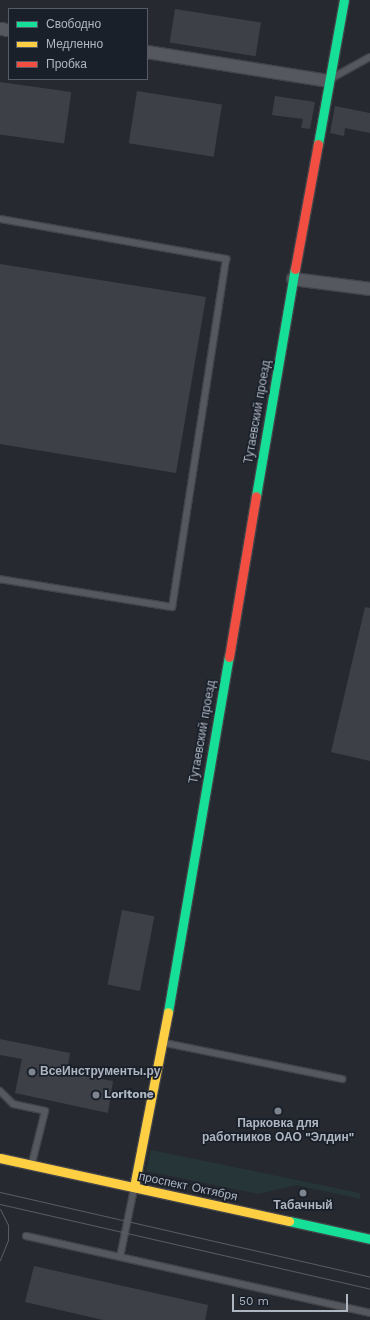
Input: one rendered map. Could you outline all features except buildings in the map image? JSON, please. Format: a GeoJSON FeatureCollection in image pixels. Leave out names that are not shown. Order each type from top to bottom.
{"type":"FeatureCollection","features":[{"type":"Feature","properties":{"kind":"street","name":"Тутаевский проезд"},"geometry":{"type":"LineString","coordinates":[[134,1188],[163,1042],[293,279],[344,0]]}},
{"type":"Feature","properties":{"kind":"street"},"geometry":{"type":"LineString","coordinates":[[148,52],[328,81]]}},
{"type":"Feature","properties":{"kind":"street"},"geometry":{"type":"LineString","coordinates":[[293,279],[370,289]]}},
{"type":"Feature","properties":{"kind":"street","name":"проспект Октября"},"geometry":{"type":"LineString","coordinates":[[0,1158],[370,1239]]}},
{"type":"Feature","properties":{"kind":"lane"},"geometry":{"type":"LineString","coordinates":[[328,81],[370,57]]}},
{"type":"Feature","properties":{"kind":"lane"},"geometry":{"type":"LineString","coordinates":[[0,219],[226,258],[172,607],[0,579]]}},
{"type":"Feature","properties":{"kind":"lane"},"geometry":{"type":"LineString","coordinates":[[163,1042],[342,1078]]}},
{"type":"Feature","properties":{"kind":"lane"},"geometry":{"type":"LineString","coordinates":[[0,1091],[13,1104],[45,1111],[32,1165]]}},
{"type":"Feature","properties":{"kind":"lane"},"geometry":{"type":"LineString","coordinates":[[120,1257],[134,1188]]}},
{"type":"Feature","properties":{"kind":"lane"},"geometry":{"type":"LineString","coordinates":[[26,1236],[227,1283],[370,1313]]}},
{"type":"Feature","properties":{"kind":"shaded area"},"geometry":{"type":"Polygon","coordinates":[[[151,1150],[360,1193],[360,1199],[296,1185],[258,1194],[146,1171],[151,1150]]]}},
{"type":"Feature","properties":{"kind":"tram line"},"geometry":{"type":"LineString","coordinates":[[0,1192],[370,1277]]}},
{"type":"Feature","properties":{"kind":"tram line"},"geometry":{"type":"LineString","coordinates":[[0,1204],[370,1289]]}},
{"type":"Feature","properties":{"kind":"tram line"},"geometry":{"type":"LineString","coordinates":[[0,1209],[8,1225],[8,1240],[0,1260]]}},
{"type":"Feature","properties":{"kind":"traffic: fast"},"geometry":{"type":"LineString","coordinates":[[318,144],[344,0]]}},
{"type":"Feature","properties":{"kind":"traffic: fast"},"geometry":{"type":"LineString","coordinates":[[256,496],[295,269]]}},
{"type":"Feature","properties":{"kind":"traffic: fast"},"geometry":{"type":"LineString","coordinates":[[168,1012],[229,657]]}},
{"type":"Feature","properties":{"kind":"traffic: fast"},"geometry":{"type":"LineString","coordinates":[[289,1221],[370,1239]]}},
{"type":"Feature","properties":{"kind":"traffic: slow"},"geometry":{"type":"LineString","coordinates":[[134,1187],[168,1012]]}},
{"type":"Feature","properties":{"kind":"traffic: slow"},"geometry":{"type":"LineString","coordinates":[[0,1158],[289,1221]]}},
{"type":"Feature","properties":{"kind":"traffic: jam"},"geometry":{"type":"LineString","coordinates":[[295,269],[318,144]]}},
{"type":"Feature","properties":{"kind":"traffic: jam"},"geometry":{"type":"LineString","coordinates":[[229,657],[256,496]]}},
{"type":"Feature","properties":{"kind":"place","name":"ВсеИнструменты.ру"},"geometry":{"type":"Point","coordinates":[32,1072]}},
{"type":"Feature","properties":{"kind":"place","name":"Loritone"},"geometry":{"type":"Point","coordinates":[96,1095]}},
{"type":"Feature","properties":{"kind":"place","name":"Парковка для работников ОАО \"Элдин\""},"geometry":{"type":"Point","coordinates":[278,1111]}},
{"type":"Feature","properties":{"kind":"place","name":"Табачный"},"geometry":{"type":"Point","coordinates":[303,1193]}}]}
